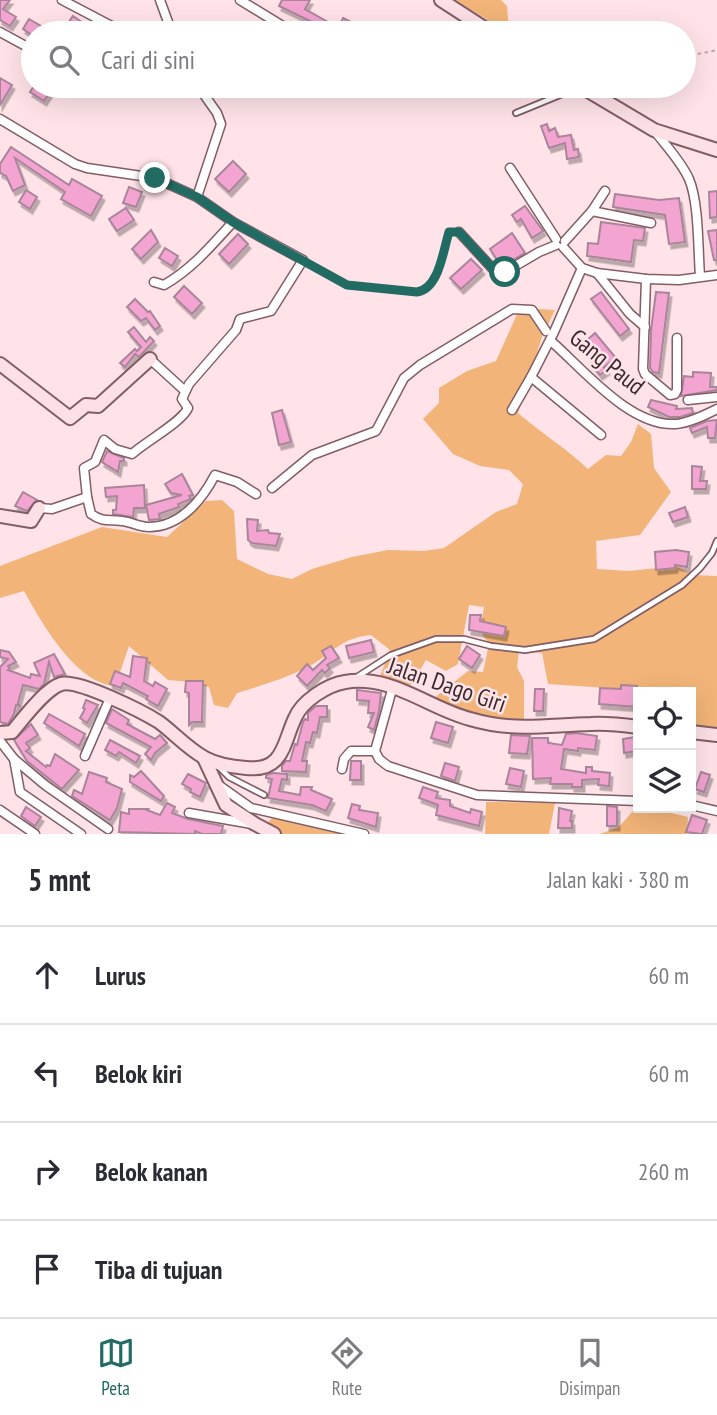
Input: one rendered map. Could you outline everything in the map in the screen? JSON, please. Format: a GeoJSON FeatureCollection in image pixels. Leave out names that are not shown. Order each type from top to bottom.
{"type":"FeatureCollection","features":[{"type":"Feature","properties":{"kind":"main road"},"geometry":{"type":"LineString","coordinates":[[441,0],[473,21]]}},
{"type":"Feature","properties":{"kind":"main road"},"geometry":{"type":"LineString","coordinates":[[601,98],[654,130],[717,150]]}},
{"type":"Feature","properties":{"kind":"main road"},"geometry":{"type":"LineString","coordinates":[[0,364],[70,418],[86,405],[98,406],[150,359]]}},
{"type":"Feature","properties":{"kind":"main road"},"geometry":{"type":"LineString","coordinates":[[0,516],[32,521],[39,508]]}},
{"type":"Feature","properties":{"kind":"main road","name":"Jalan Dago Giri"},"geometry":{"type":"LineString","coordinates":[[210,760],[248,769],[266,767],[281,755],[295,716],[308,701],[341,682],[359,680],[393,686],[468,719],[509,728],[594,724],[633,727]]}},
{"type":"Feature","properties":{"kind":"main road"},"geometry":{"type":"LineString","coordinates":[[0,733],[12,732],[34,706],[63,683],[83,686],[156,721],[210,760],[216,784],[226,805],[274,834]]}},
{"type":"Feature","properties":{"kind":"main road"},"geometry":{"type":"LineString","coordinates":[[696,733],[717,735]]}},
{"type":"Feature","properties":{"kind":"street"},"geometry":{"type":"LineString","coordinates":[[62,0],[102,21]]}},
{"type":"Feature","properties":{"kind":"street"},"geometry":{"type":"LineString","coordinates":[[160,0],[168,21]]}},
{"type":"Feature","properties":{"kind":"street"},"geometry":{"type":"LineString","coordinates":[[240,0],[274,21]]}},
{"type":"Feature","properties":{"kind":"street"},"geometry":{"type":"LineString","coordinates":[[0,32],[21,43]]}},
{"type":"Feature","properties":{"kind":"street"},"geometry":{"type":"LineString","coordinates":[[197,197],[220,124],[217,113],[206,98]]}},
{"type":"Feature","properties":{"kind":"street"},"geometry":{"type":"LineString","coordinates":[[0,120],[75,164],[155,178],[197,197],[233,222],[303,260],[271,311],[240,319],[236,330],[185,391],[182,399],[188,408],[186,412],[132,454],[116,449],[104,440],[95,462],[84,468],[91,514],[100,520],[123,521],[150,527],[164,525],[193,508],[215,475],[237,482],[256,494]]}},
{"type":"Feature","properties":{"kind":"street"},"geometry":{"type":"LineString","coordinates":[[654,130],[689,179],[693,194],[700,276]]}},
{"type":"Feature","properties":{"kind":"street"},"geometry":{"type":"LineString","coordinates":[[510,168],[560,243],[582,268],[597,273],[646,279],[679,280],[717,275]]}},
{"type":"Feature","properties":{"kind":"street"},"geometry":{"type":"LineString","coordinates":[[459,232],[492,268],[505,272],[560,243],[592,211],[605,191]]}},
{"type":"Feature","properties":{"kind":"street"},"geometry":{"type":"LineString","coordinates":[[592,211],[651,223]]}},
{"type":"Feature","properties":{"kind":"street"},"geometry":{"type":"LineString","coordinates":[[154,282],[164,285],[176,278],[196,262],[233,222]]}},
{"type":"Feature","properties":{"kind":"street"},"geometry":{"type":"LineString","coordinates":[[512,410],[531,377],[582,268]]}},
{"type":"Feature","properties":{"kind":"street"},"geometry":{"type":"LineString","coordinates":[[597,273],[630,314],[645,327]]}},
{"type":"Feature","properties":{"kind":"street"},"geometry":{"type":"LineString","coordinates":[[646,279],[643,369],[645,374],[670,395],[677,390],[677,338]]}},
{"type":"Feature","properties":{"kind":"street","name":"Gang Paud"},"geometry":{"type":"LineString","coordinates":[[272,488],[312,454],[376,431],[404,378],[420,365],[512,309],[532,310],[551,336],[596,384],[645,416],[674,424],[717,409]]}},
{"type":"Feature","properties":{"kind":"street"},"geometry":{"type":"LineString","coordinates":[[150,359],[185,391]]}},
{"type":"Feature","properties":{"kind":"street"},"geometry":{"type":"LineString","coordinates":[[531,377],[601,435]]}},
{"type":"Feature","properties":{"kind":"street"},"geometry":{"type":"LineString","coordinates":[[688,400],[717,397]]}},
{"type":"Feature","properties":{"kind":"street"},"geometry":{"type":"LineString","coordinates":[[39,508],[52,509],[87,497]]}},
{"type":"Feature","properties":{"kind":"street"},"geometry":{"type":"LineString","coordinates":[[393,686],[376,751],[383,763],[399,771],[477,796],[633,801]]}},
{"type":"Feature","properties":{"kind":"street"},"geometry":{"type":"LineString","coordinates":[[85,755],[110,698]]}},
{"type":"Feature","properties":{"kind":"street"},"geometry":{"type":"LineString","coordinates":[[0,741],[14,759],[45,785],[108,829]]}},
{"type":"Feature","properties":{"kind":"street"},"geometry":{"type":"LineString","coordinates":[[342,769],[344,759],[351,751],[376,751]]}},
{"type":"Feature","properties":{"kind":"street"},"geometry":{"type":"LineString","coordinates":[[14,759],[20,792],[80,834]]}},
{"type":"Feature","properties":{"kind":"street"},"geometry":{"type":"LineString","coordinates":[[216,784],[251,808],[364,834]]}},
{"type":"Feature","properties":{"kind":"street"},"geometry":{"type":"LineString","coordinates":[[696,806],[717,811]]}},
{"type":"Feature","properties":{"kind":"street"},"geometry":{"type":"LineString","coordinates":[[0,810],[36,834]]}},
{"type":"Feature","properties":{"kind":"street"},"geometry":{"type":"LineString","coordinates":[[189,813],[255,824]]}},
{"type":"Feature","properties":{"kind":"lane"},"geometry":{"type":"LineString","coordinates":[[516,113],[552,98]]}},
{"type":"Feature","properties":{"kind":"lane"},"geometry":{"type":"LineString","coordinates":[[350,681],[391,655],[436,639],[464,639],[525,650],[594,639],[682,584],[700,568],[717,541]]}},
{"type":"Feature","properties":{"kind":"lane"},"geometry":{"type":"LineString","coordinates":[[210,760],[229,777],[264,795]]}},
{"type":"Feature","properties":{"kind":"path"},"geometry":{"type":"LineString","coordinates":[[696,54],[717,50]]}},
{"type":"Feature","properties":{"kind":"path"},"geometry":{"type":"LineString","coordinates":[[303,260],[347,285],[417,292],[426,290],[433,284],[449,232],[459,232]]}},
{"type":"Feature","properties":{"kind":"shaded area"},"geometry":{"type":"Polygon","coordinates":[[[455,0],[501,0],[507,6],[508,21],[489,21],[455,0]]]}},
{"type":"Feature","properties":{"kind":"shaded area"},"geometry":{"type":"Polygon","coordinates":[[[555,310],[542,337],[518,413],[588,469],[606,455],[621,456],[631,442],[638,424],[651,434],[654,468],[671,492],[640,535],[596,541],[597,569],[629,571],[675,566],[694,575],[717,576],[717,734],[696,732],[696,687],[633,687],[633,692],[548,684],[542,653],[519,651],[517,667],[524,681],[524,720],[489,720],[433,699],[468,671],[483,672],[489,644],[480,631],[484,607],[469,605],[458,664],[446,671],[426,660],[411,685],[379,679],[390,650],[371,635],[342,644],[296,673],[237,693],[228,708],[214,705],[209,687],[168,680],[129,646],[115,687],[95,680],[64,652],[24,591],[0,598],[0,566],[102,527],[167,537],[206,501],[222,500],[234,511],[237,559],[268,574],[292,579],[312,569],[352,557],[388,550],[424,551],[444,548],[496,512],[517,504],[523,484],[509,470],[480,466],[453,454],[423,419],[439,403],[439,388],[467,371],[496,361],[518,312],[555,310]]]}},
{"type":"Feature","properties":{"kind":"shaded area"},"geometry":{"type":"Polygon","coordinates":[[[486,802],[555,803],[549,834],[485,834],[486,802]]]}},
{"type":"Feature","properties":{"kind":"shaded area"},"geometry":{"type":"Polygon","coordinates":[[[277,811],[343,834],[260,834],[277,811]]]}},
{"type":"Feature","properties":{"kind":"shaded area"},"geometry":{"type":"Polygon","coordinates":[[[633,811],[633,813],[672,813],[688,817],[687,834],[600,834],[619,827],[633,811]]]}},
{"type":"Feature","properties":{"kind":"building"},"geometry":{"type":"Polygon","coordinates":[[[0,0],[10,0],[3,9],[16,17],[10,26],[0,20],[0,0]]]}},
{"type":"Feature","properties":{"kind":"building"},"geometry":{"type":"Polygon","coordinates":[[[282,0],[310,0],[305,9],[326,21],[310,21],[279,6],[282,0]]]}},
{"type":"Feature","properties":{"kind":"building"},"geometry":{"type":"Polygon","coordinates":[[[0,78],[12,85],[0,105],[0,78]]]}},
{"type":"Feature","properties":{"kind":"building"},"geometry":{"type":"Polygon","coordinates":[[[547,124],[549,131],[555,128],[558,137],[571,135],[574,150],[578,149],[579,157],[567,159],[565,143],[549,148],[541,126],[547,124]]]}},
{"type":"Feature","properties":{"kind":"building"},"geometry":{"type":"Polygon","coordinates":[[[11,147],[69,185],[72,179],[102,196],[91,216],[61,199],[65,192],[15,158],[25,185],[13,191],[6,176],[0,173],[0,164],[11,147]]]}},
{"type":"Feature","properties":{"kind":"building"},"geometry":{"type":"Polygon","coordinates":[[[233,161],[246,174],[229,192],[215,179],[233,161]]]}},
{"type":"Feature","properties":{"kind":"building"},"geometry":{"type":"Polygon","coordinates":[[[129,187],[142,192],[136,207],[123,203],[129,187]]]}},
{"type":"Feature","properties":{"kind":"building"},"geometry":{"type":"Polygon","coordinates":[[[26,190],[37,197],[30,209],[19,202],[26,190]]]}},
{"type":"Feature","properties":{"kind":"building"},"geometry":{"type":"Polygon","coordinates":[[[717,191],[717,217],[710,218],[709,192],[717,191]]]}},
{"type":"Feature","properties":{"kind":"building"},"geometry":{"type":"Polygon","coordinates":[[[615,194],[659,200],[679,198],[685,242],[669,244],[665,215],[613,207],[615,194]]]}},
{"type":"Feature","properties":{"kind":"building"},"geometry":{"type":"Polygon","coordinates":[[[525,206],[543,231],[532,238],[521,219],[517,222],[512,215],[525,206]]]}},
{"type":"Feature","properties":{"kind":"building"},"geometry":{"type":"Polygon","coordinates":[[[126,208],[134,220],[117,231],[109,219],[126,208]]]}},
{"type":"Feature","properties":{"kind":"building"},"geometry":{"type":"Polygon","coordinates":[[[601,222],[645,228],[643,241],[634,240],[631,262],[587,256],[588,243],[598,244],[601,222]]]}},
{"type":"Feature","properties":{"kind":"building"},"geometry":{"type":"Polygon","coordinates":[[[151,230],[158,242],[141,259],[132,249],[151,230]]]}},
{"type":"Feature","properties":{"kind":"building"},"geometry":{"type":"Polygon","coordinates":[[[717,230],[717,260],[714,260],[708,231],[717,230]]]}},
{"type":"Feature","properties":{"kind":"building"},"geometry":{"type":"Polygon","coordinates":[[[512,233],[525,253],[504,265],[499,263],[490,249],[512,233]]]}},
{"type":"Feature","properties":{"kind":"building"},"geometry":{"type":"Polygon","coordinates":[[[238,234],[248,244],[229,264],[219,254],[238,234]]]}},
{"type":"Feature","properties":{"kind":"building"},"geometry":{"type":"Polygon","coordinates":[[[165,248],[178,256],[172,266],[159,258],[165,248]]]}},
{"type":"Feature","properties":{"kind":"building"},"geometry":{"type":"Polygon","coordinates":[[[471,259],[482,270],[461,289],[450,278],[471,259]]]}},
{"type":"Feature","properties":{"kind":"building"},"geometry":{"type":"Polygon","coordinates":[[[184,286],[202,303],[192,314],[174,297],[184,286]]]}},
{"type":"Feature","properties":{"kind":"building"},"geometry":{"type":"Polygon","coordinates":[[[601,292],[629,329],[620,336],[591,299],[601,292]]]}},
{"type":"Feature","properties":{"kind":"building"},"geometry":{"type":"Polygon","coordinates":[[[656,292],[669,293],[659,373],[650,368],[656,292]]]}},
{"type":"Feature","properties":{"kind":"building"},"geometry":{"type":"Polygon","coordinates":[[[135,299],[150,311],[160,326],[155,330],[146,318],[141,321],[127,307],[135,299]]]}},
{"type":"Feature","properties":{"kind":"building"},"geometry":{"type":"Polygon","coordinates":[[[134,327],[146,342],[150,337],[154,341],[139,357],[135,354],[125,367],[120,363],[141,347],[128,332],[134,327]]]}},
{"type":"Feature","properties":{"kind":"building"},"geometry":{"type":"Polygon","coordinates":[[[595,333],[616,358],[604,367],[607,370],[600,375],[591,364],[602,356],[587,340],[595,333]]]}},
{"type":"Feature","properties":{"kind":"building"},"geometry":{"type":"Polygon","coordinates":[[[693,372],[711,373],[710,387],[717,387],[717,390],[681,396],[684,376],[693,377],[693,372]]]}},
{"type":"Feature","properties":{"kind":"building"},"geometry":{"type":"Polygon","coordinates":[[[651,400],[677,406],[676,409],[692,408],[693,413],[669,417],[648,407],[651,400]]]}},
{"type":"Feature","properties":{"kind":"building"},"geometry":{"type":"Polygon","coordinates":[[[282,410],[291,442],[279,445],[272,413],[282,410]]]}},
{"type":"Feature","properties":{"kind":"building"},"geometry":{"type":"Polygon","coordinates":[[[717,420],[715,438],[708,438],[707,427],[692,433],[690,428],[717,420]]]}},
{"type":"Feature","properties":{"kind":"building"},"geometry":{"type":"Polygon","coordinates":[[[107,451],[124,458],[124,461],[120,461],[118,472],[102,462],[107,451]]]}},
{"type":"Feature","properties":{"kind":"building"},"geometry":{"type":"Polygon","coordinates":[[[692,466],[702,467],[700,481],[707,481],[706,489],[692,489],[692,466]]]}},
{"type":"Feature","properties":{"kind":"building"},"geometry":{"type":"Polygon","coordinates":[[[182,474],[193,495],[189,496],[191,499],[178,504],[179,507],[159,514],[160,519],[149,520],[146,505],[182,495],[171,493],[165,484],[182,474]]]}},
{"type":"Feature","properties":{"kind":"building"},"geometry":{"type":"Polygon","coordinates":[[[144,485],[145,508],[134,508],[133,517],[113,514],[117,496],[106,497],[105,488],[144,485]]]}},
{"type":"Feature","properties":{"kind":"building"},"geometry":{"type":"Polygon","coordinates":[[[23,492],[37,500],[27,511],[15,506],[23,492]]]}},
{"type":"Feature","properties":{"kind":"building"},"geometry":{"type":"Polygon","coordinates":[[[685,507],[688,517],[673,522],[669,513],[685,507]]]}},
{"type":"Feature","properties":{"kind":"building"},"geometry":{"type":"Polygon","coordinates":[[[247,519],[258,520],[257,531],[268,530],[269,533],[280,534],[276,546],[248,540],[247,519]]]}},
{"type":"Feature","properties":{"kind":"building"},"geometry":{"type":"Polygon","coordinates":[[[655,552],[689,552],[687,567],[675,565],[675,568],[656,570],[655,552]]]}},
{"type":"Feature","properties":{"kind":"building"},"geometry":{"type":"Polygon","coordinates":[[[470,615],[481,615],[480,621],[506,627],[504,636],[469,630],[470,615]]]}},
{"type":"Feature","properties":{"kind":"building"},"geometry":{"type":"Polygon","coordinates":[[[371,640],[374,652],[349,658],[346,646],[371,640]]]}},
{"type":"Feature","properties":{"kind":"building"},"geometry":{"type":"Polygon","coordinates":[[[331,646],[339,658],[327,665],[330,668],[325,673],[322,670],[307,686],[297,676],[307,664],[313,670],[326,658],[322,651],[331,646]]]}},
{"type":"Feature","properties":{"kind":"building"},"geometry":{"type":"Polygon","coordinates":[[[467,646],[480,655],[472,668],[459,659],[467,646]]]}},
{"type":"Feature","properties":{"kind":"building"},"geometry":{"type":"Polygon","coordinates":[[[0,650],[9,652],[16,662],[8,666],[8,670],[30,678],[31,674],[40,676],[34,663],[54,654],[65,674],[54,677],[49,662],[44,684],[39,689],[23,685],[18,703],[20,706],[16,705],[8,724],[0,722],[0,667],[8,659],[0,657],[0,650]]]}},
{"type":"Feature","properties":{"kind":"building"},"geometry":{"type":"Polygon","coordinates":[[[133,656],[147,658],[144,681],[153,686],[155,682],[167,689],[158,706],[146,699],[148,696],[123,683],[121,688],[110,684],[115,671],[130,677],[133,656]]]}},
{"type":"Feature","properties":{"kind":"building"},"geometry":{"type":"Polygon","coordinates":[[[186,681],[203,681],[202,722],[192,722],[189,725],[189,693],[185,692],[186,681]]]}},
{"type":"Feature","properties":{"kind":"building"},"geometry":{"type":"Polygon","coordinates":[[[621,685],[637,686],[633,687],[633,707],[599,704],[600,688],[621,689],[621,685]]]}},
{"type":"Feature","properties":{"kind":"building"},"geometry":{"type":"Polygon","coordinates":[[[535,689],[544,689],[543,711],[534,711],[535,689]]]}},
{"type":"Feature","properties":{"kind":"building"},"geometry":{"type":"Polygon","coordinates":[[[357,690],[381,693],[374,730],[368,727],[374,713],[368,713],[369,701],[357,700],[357,690]]]}},
{"type":"Feature","properties":{"kind":"building"},"geometry":{"type":"Polygon","coordinates":[[[86,700],[98,705],[87,723],[80,718],[86,700]]]}},
{"type":"Feature","properties":{"kind":"building"},"geometry":{"type":"Polygon","coordinates":[[[316,706],[327,706],[327,717],[320,717],[317,733],[313,732],[310,743],[306,742],[302,761],[307,761],[306,772],[282,771],[282,766],[286,761],[290,761],[295,744],[297,745],[303,722],[308,720],[308,713],[316,706]]]}},
{"type":"Feature","properties":{"kind":"building"},"geometry":{"type":"Polygon","coordinates":[[[112,709],[129,720],[127,724],[155,739],[160,735],[167,743],[151,760],[145,754],[151,747],[106,723],[112,709]]]}},
{"type":"Feature","properties":{"kind":"building"},"geometry":{"type":"Polygon","coordinates":[[[49,714],[85,734],[79,746],[44,723],[49,714]]]}},
{"type":"Feature","properties":{"kind":"building"},"geometry":{"type":"Polygon","coordinates":[[[436,722],[453,727],[448,743],[431,738],[436,722]]]}},
{"type":"Feature","properties":{"kind":"building"},"geometry":{"type":"Polygon","coordinates":[[[31,724],[38,735],[26,743],[30,748],[26,751],[46,767],[50,766],[55,754],[79,770],[62,789],[27,761],[14,740],[31,724]]]}},
{"type":"Feature","properties":{"kind":"building"},"geometry":{"type":"Polygon","coordinates":[[[566,734],[597,736],[595,750],[564,749],[561,769],[586,773],[586,767],[592,767],[592,771],[610,773],[609,786],[598,785],[599,779],[582,780],[582,787],[572,787],[572,784],[550,784],[551,778],[533,779],[532,738],[548,738],[548,743],[562,745],[566,734]]]}},
{"type":"Feature","properties":{"kind":"building"},"geometry":{"type":"Polygon","coordinates":[[[511,735],[530,736],[527,754],[509,753],[511,735]]]}},
{"type":"Feature","properties":{"kind":"building"},"geometry":{"type":"Polygon","coordinates":[[[633,737],[633,752],[624,753],[623,739],[633,737]]]}},
{"type":"Feature","properties":{"kind":"building"},"geometry":{"type":"Polygon","coordinates":[[[110,740],[140,756],[136,763],[119,752],[116,756],[105,750],[110,740]]]}},
{"type":"Feature","properties":{"kind":"building"},"geometry":{"type":"Polygon","coordinates":[[[351,761],[361,761],[361,780],[350,780],[351,761]]]}},
{"type":"Feature","properties":{"kind":"building"},"geometry":{"type":"Polygon","coordinates":[[[445,763],[459,767],[455,781],[441,776],[445,763]]]}},
{"type":"Feature","properties":{"kind":"building"},"geometry":{"type":"Polygon","coordinates":[[[510,768],[524,771],[521,787],[506,784],[510,768]]]}},
{"type":"Feature","properties":{"kind":"building"},"geometry":{"type":"Polygon","coordinates":[[[141,771],[164,796],[161,801],[130,782],[130,775],[134,777],[141,771]]]}},
{"type":"Feature","properties":{"kind":"building"},"geometry":{"type":"Polygon","coordinates":[[[89,772],[107,778],[106,782],[122,789],[117,808],[110,820],[72,796],[74,790],[82,794],[89,772]]]}},
{"type":"Feature","properties":{"kind":"building"},"geometry":{"type":"Polygon","coordinates":[[[701,772],[710,775],[704,792],[696,789],[701,772]]]}},
{"type":"Feature","properties":{"kind":"building"},"geometry":{"type":"Polygon","coordinates":[[[188,774],[206,783],[200,797],[182,784],[188,774]]]}},
{"type":"Feature","properties":{"kind":"building"},"geometry":{"type":"Polygon","coordinates":[[[287,774],[287,780],[282,779],[279,791],[300,795],[301,787],[312,787],[311,790],[332,799],[326,811],[312,805],[268,798],[272,779],[266,778],[266,775],[287,774]]]}},
{"type":"Feature","properties":{"kind":"building"},"geometry":{"type":"Polygon","coordinates":[[[423,787],[438,792],[436,798],[450,800],[450,806],[470,813],[471,809],[482,812],[479,826],[436,815],[438,805],[419,798],[423,787]]]}},
{"type":"Feature","properties":{"kind":"building"},"geometry":{"type":"Polygon","coordinates":[[[167,803],[175,807],[172,813],[223,826],[221,834],[202,834],[195,831],[195,834],[119,832],[121,812],[129,814],[129,809],[148,809],[160,815],[167,803]]]}},
{"type":"Feature","properties":{"kind":"building"},"geometry":{"type":"Polygon","coordinates":[[[352,804],[360,806],[359,810],[378,813],[376,827],[348,818],[352,804]]]}},
{"type":"Feature","properties":{"kind":"building"},"geometry":{"type":"Polygon","coordinates":[[[607,806],[617,807],[617,826],[607,826],[607,806]]]}},
{"type":"Feature","properties":{"kind":"building"},"geometry":{"type":"Polygon","coordinates":[[[26,807],[41,817],[35,826],[21,816],[26,807]]]}},
{"type":"Feature","properties":{"kind":"building"},"geometry":{"type":"Polygon","coordinates":[[[559,808],[572,811],[572,828],[558,828],[559,808]]]}},
{"type":"Feature","properties":{"kind":"building"},"geometry":{"type":"Polygon","coordinates":[[[692,815],[707,820],[702,834],[686,832],[692,815]]]}},
{"type":"Feature","properties":{"kind":"route"},"geometry":{"type":"LineString","coordinates":[[155,178],[197,197],[233,222],[347,285],[417,292],[426,290],[433,284],[449,232],[459,232],[492,268],[505,272]]}}]}
